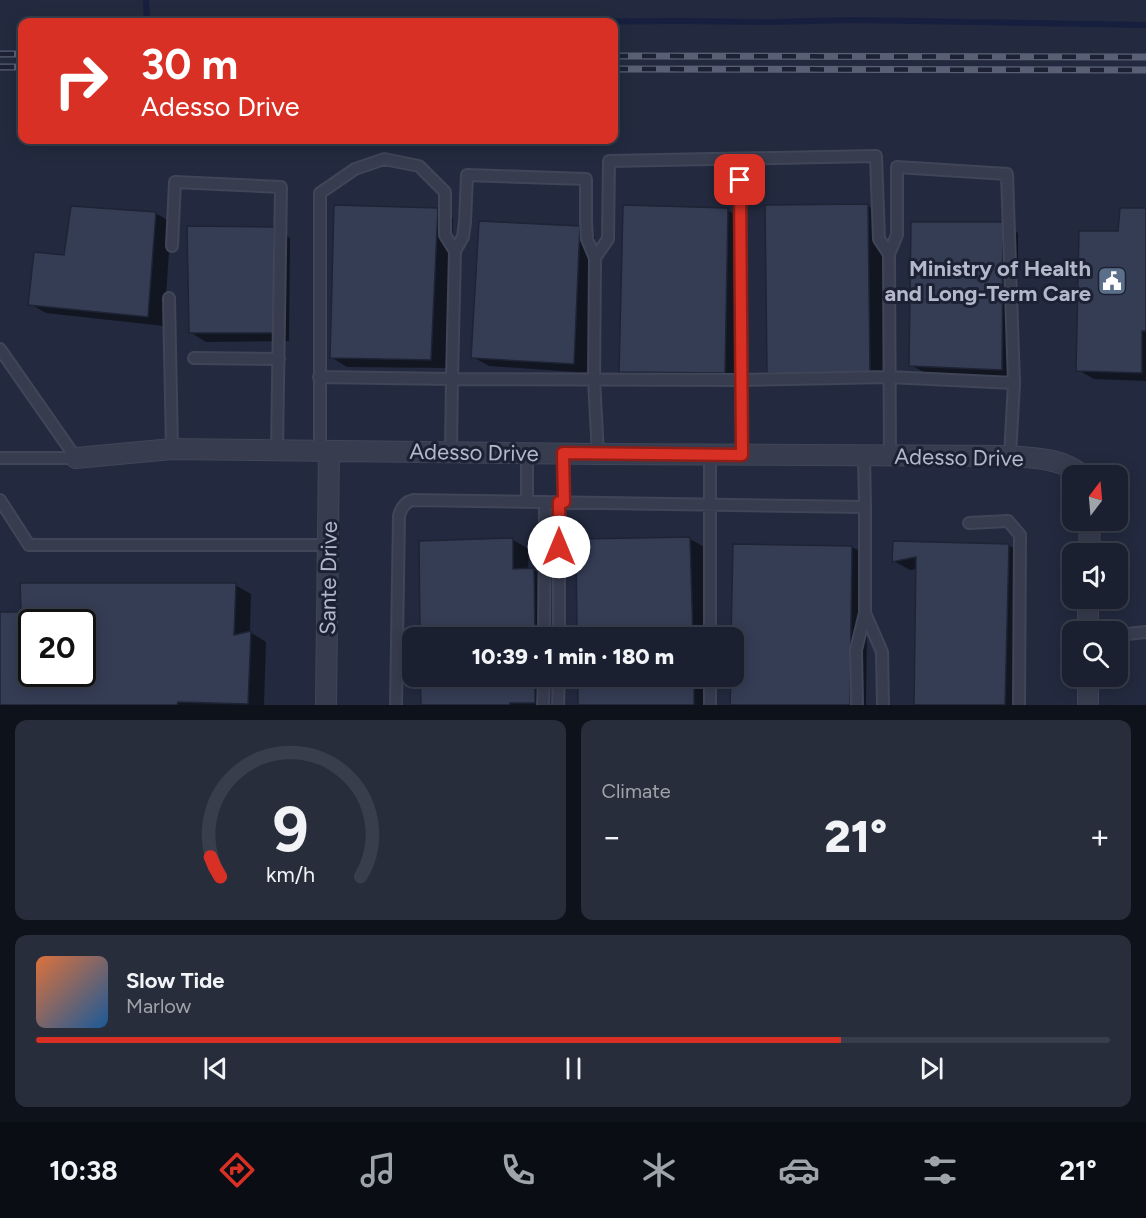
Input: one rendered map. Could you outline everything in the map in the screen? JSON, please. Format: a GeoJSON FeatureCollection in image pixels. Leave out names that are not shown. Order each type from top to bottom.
{"type":"FeatureCollection","features":[{"type":"Feature","properties":{"kind":"street","name":"Adesso Drive"},"geometry":{"type":"LineString","coordinates":[[76,458],[172,449],[1010,456],[1035,458],[1064,465]]}},
{"type":"Feature","properties":{"kind":"street","name":"Sante Drive"},"geometry":{"type":"LineString","coordinates":[[325,451],[329,545],[326,705]]}},
{"type":"Feature","properties":{"kind":"street"},"geometry":{"type":"LineString","coordinates":[[1088,687],[1088,705]]}},
{"type":"Feature","properties":{"kind":"lane"},"geometry":{"type":"LineString","coordinates":[[595,258],[608,239],[609,161],[876,156],[879,239],[889,254]]}},
{"type":"Feature","properties":{"kind":"lane"},"geometry":{"type":"LineString","coordinates":[[325,451],[319,377],[320,193],[355,169],[384,159],[419,166],[445,192],[445,235],[455,251]]}},
{"type":"Feature","properties":{"kind":"lane"},"geometry":{"type":"LineString","coordinates":[[740,159],[742,455]]}},
{"type":"Feature","properties":{"kind":"lane"},"geometry":{"type":"LineString","coordinates":[[890,456],[889,254],[897,235],[897,167],[1007,174],[1014,383],[1010,456]]}},
{"type":"Feature","properties":{"kind":"lane"},"geometry":{"type":"LineString","coordinates":[[451,452],[455,251],[463,237],[466,175],[586,179],[587,238],[595,258],[594,380],[598,454]]}},
{"type":"Feature","properties":{"kind":"lane"},"geometry":{"type":"LineString","coordinates":[[172,246],[176,182],[281,187],[277,450]]}},
{"type":"Feature","properties":{"kind":"lane"},"geometry":{"type":"LineString","coordinates":[[169,298],[172,449]]}},
{"type":"Feature","properties":{"kind":"lane"},"geometry":{"type":"LineString","coordinates":[[0,350],[76,458]]}},
{"type":"Feature","properties":{"kind":"lane"},"geometry":{"type":"LineString","coordinates":[[194,358],[279,359]]}},
{"type":"Feature","properties":{"kind":"lane"},"geometry":{"type":"LineString","coordinates":[[319,377],[742,380],[890,377],[1014,383]]}},
{"type":"Feature","properties":{"kind":"lane"},"geometry":{"type":"LineString","coordinates":[[527,453],[527,501]]}},
{"type":"Feature","properties":{"kind":"lane"},"geometry":{"type":"LineString","coordinates":[[559,627],[563,453]]}},
{"type":"Feature","properties":{"kind":"lane"},"geometry":{"type":"LineString","coordinates":[[710,454],[710,627]]}},
{"type":"Feature","properties":{"kind":"lane"},"geometry":{"type":"LineString","coordinates":[[857,705],[856,650],[865,613],[864,455]]}},
{"type":"Feature","properties":{"kind":"lane"},"geometry":{"type":"LineString","coordinates":[[0,458],[76,458]]}},
{"type":"Feature","properties":{"kind":"lane"},"geometry":{"type":"LineString","coordinates":[[0,500],[29,545],[329,545]]}},
{"type":"Feature","properties":{"kind":"lane"},"geometry":{"type":"LineString","coordinates":[[396,705],[398,524],[401,509],[409,501],[865,507]]}},
{"type":"Feature","properties":{"kind":"lane"},"geometry":{"type":"LineString","coordinates":[[544,627],[545,502]]}},
{"type":"Feature","properties":{"kind":"lane"},"geometry":{"type":"LineString","coordinates":[[969,523],[1008,521],[1020,535],[1019,705]]}},
{"type":"Feature","properties":{"kind":"lane"},"geometry":{"type":"LineString","coordinates":[[865,613],[882,652],[883,705]]}},
{"type":"Feature","properties":{"kind":"lane"},"geometry":{"type":"LineString","coordinates":[[1128,634],[1146,633]]}},
{"type":"Feature","properties":{"kind":"lane"},"geometry":{"type":"LineString","coordinates":[[543,687],[543,705]]}},
{"type":"Feature","properties":{"kind":"lane"},"geometry":{"type":"LineString","coordinates":[[558,705],[559,687]]}},
{"type":"Feature","properties":{"kind":"lane"},"geometry":{"type":"LineString","coordinates":[[710,687],[710,705]]}},
{"type":"Feature","properties":{"kind":"building"},"geometry":{"type":"Polygon","coordinates":[[[868,204],[870,372],[767,373],[765,205],[868,204]]]}},
{"type":"Feature","properties":{"kind":"building"},"geometry":{"type":"Polygon","coordinates":[[[334,205],[438,208],[431,360],[330,358],[334,205]]]}},
{"type":"Feature","properties":{"kind":"building"},"geometry":{"type":"Polygon","coordinates":[[[623,205],[728,208],[725,373],[619,372],[623,205]]]}},
{"type":"Feature","properties":{"kind":"building"},"geometry":{"type":"Polygon","coordinates":[[[71,206],[156,212],[148,317],[28,305],[34,252],[64,255],[71,206]]]}},
{"type":"Feature","properties":{"kind":"building","name":"Ministry of Health and Long-Term Care"},"geometry":{"type":"Polygon","coordinates":[[[1120,208],[1146,208],[1146,331],[1142,331],[1142,373],[1076,371],[1079,231],[1118,231],[1120,208]]]}},
{"type":"Feature","properties":{"kind":"building"},"geometry":{"type":"Polygon","coordinates":[[[479,221],[580,226],[574,364],[471,358],[479,221]]]}},
{"type":"Feature","properties":{"kind":"building"},"geometry":{"type":"Polygon","coordinates":[[[911,222],[1003,222],[1002,370],[909,366],[911,222]]]}},
{"type":"Feature","properties":{"kind":"building"},"geometry":{"type":"Polygon","coordinates":[[[187,226],[274,227],[274,333],[189,333],[187,226]]]}},
{"type":"Feature","properties":{"kind":"building"},"geometry":{"type":"Polygon","coordinates":[[[690,537],[693,627],[577,627],[576,539],[690,537]]]}},
{"type":"Feature","properties":{"kind":"building"},"geometry":{"type":"Polygon","coordinates":[[[513,538],[513,569],[534,568],[535,627],[420,627],[419,541],[513,538]]]}},
{"type":"Feature","properties":{"kind":"building"},"geometry":{"type":"Polygon","coordinates":[[[893,541],[1009,544],[1005,705],[914,705],[916,557],[892,562],[893,541]]]}},
{"type":"Feature","properties":{"kind":"building"},"geometry":{"type":"Polygon","coordinates":[[[733,544],[852,546],[850,705],[730,705],[731,687],[744,687],[744,627],[731,627],[733,544]]]}},
{"type":"Feature","properties":{"kind":"building"},"geometry":{"type":"Polygon","coordinates":[[[20,583],[236,583],[234,635],[251,631],[248,704],[178,702],[177,705],[0,705],[0,612],[18,612],[18,687],[96,687],[96,609],[21,609],[20,583]]]}},
{"type":"Feature","properties":{"kind":"building"},"geometry":{"type":"Polygon","coordinates":[[[420,687],[535,687],[535,703],[421,705],[420,687]]]}},
{"type":"Feature","properties":{"kind":"building"},"geometry":{"type":"Polygon","coordinates":[[[578,687],[694,687],[694,705],[578,705],[578,687]]]}},
{"type":"Feature","properties":{"kind":"waterway"},"geometry":{"type":"LineString","coordinates":[[146,0],[147,18]]}},
{"type":"Feature","properties":{"kind":"waterway"},"geometry":{"type":"LineString","coordinates":[[618,21],[853,20],[1146,25]]}},
{"type":"Feature","properties":{"kind":"railway"},"geometry":{"type":"LineString","coordinates":[[0,54],[18,54]]}},
{"type":"Feature","properties":{"kind":"railway"},"geometry":{"type":"LineString","coordinates":[[618,56],[1146,57]]}},
{"type":"Feature","properties":{"kind":"railway"},"geometry":{"type":"LineString","coordinates":[[0,67],[18,67]]}},
{"type":"Feature","properties":{"kind":"railway"},"geometry":{"type":"LineString","coordinates":[[618,69],[1146,70]]}},
{"type":"Feature","properties":{"kind":"place","name":"Ministry of Health and Long-Term Care"},"geometry":{"type":"Point","coordinates":[1112,281]}},
{"type":"Feature","properties":{"kind":"route"},"geometry":{"type":"LineString","coordinates":[[559,547],[559,502],[564,502],[563,453],[742,455],[740,180]]}}]}
